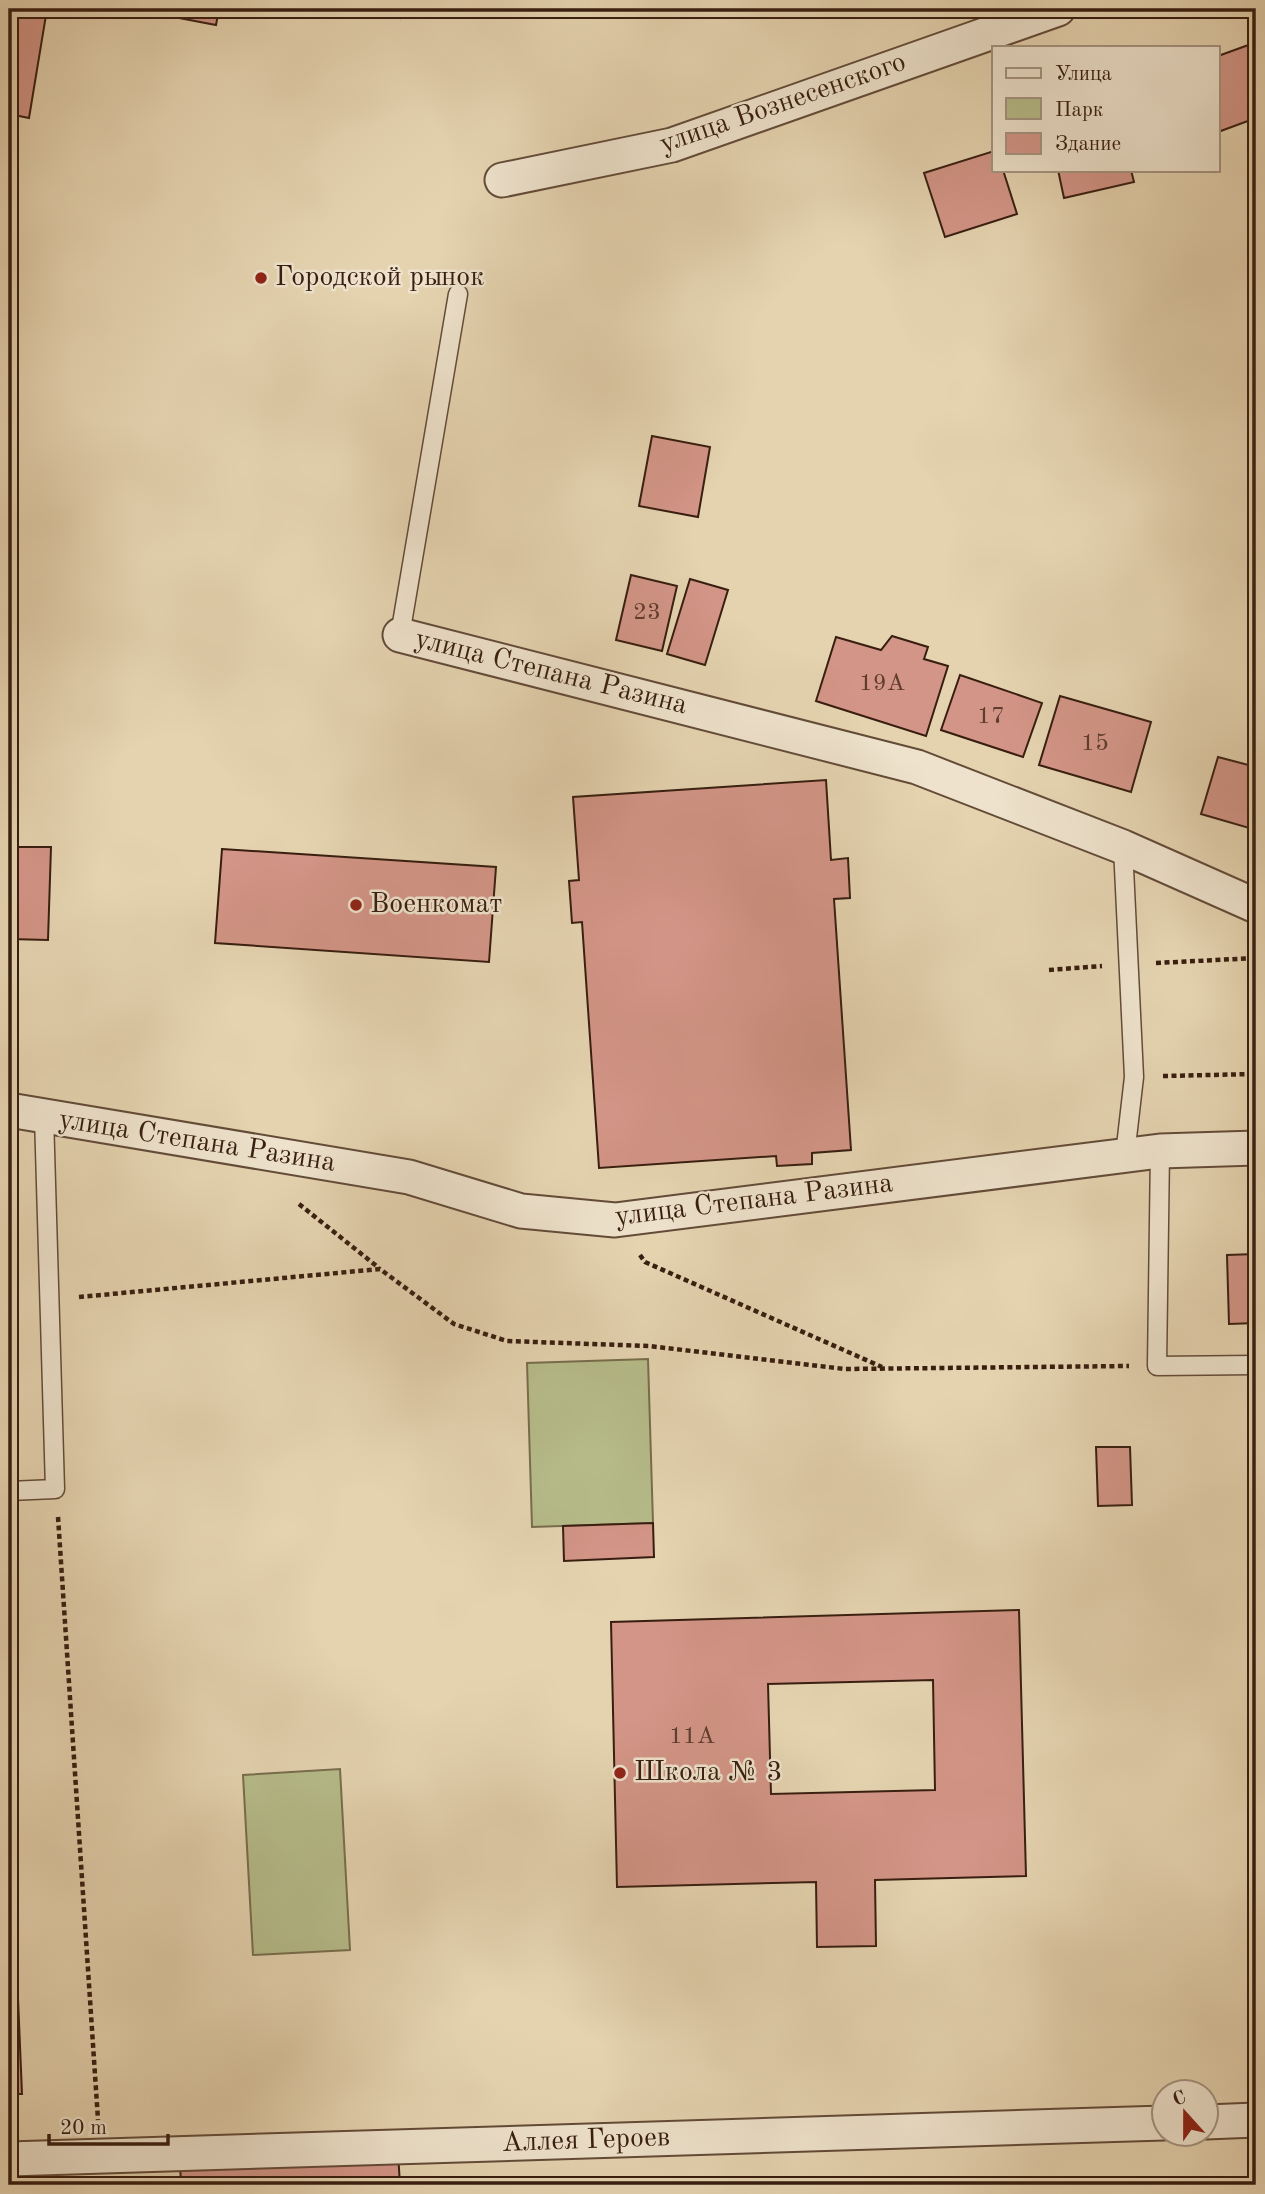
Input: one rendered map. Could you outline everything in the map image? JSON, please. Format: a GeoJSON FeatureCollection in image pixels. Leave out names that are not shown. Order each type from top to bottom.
{"type":"FeatureCollection","features":[{"type":"Feature","properties":{"kind":"street","name":"улица Вознесенского"},"geometry":{"type":"LineString","coordinates":[[502,180],[672,145],[1058,9]]}},
{"type":"Feature","properties":{"kind":"street","name":"улица Степана Разина"},"geometry":{"type":"LineString","coordinates":[[400,635],[917,767],[1123,847],[1256,906]]}},
{"type":"Feature","properties":{"kind":"street","name":"улица Степана Разина"},"geometry":{"type":"LineString","coordinates":[[9,1110],[409,1177],[521,1211],[615,1220],[1160,1151],[1256,1148]]}},
{"type":"Feature","properties":{"kind":"street"},"geometry":{"type":"LineString","coordinates":[[1220,2121],[1256,2120]]}},
{"type":"Feature","properties":{"kind":"street","name":"Аллея Героев"},"geometry":{"type":"LineString","coordinates":[[9,2159],[1150,2123]]}},
{"type":"Feature","properties":{"kind":"lane"},"geometry":{"type":"LineString","coordinates":[[400,635],[458,294]]}},
{"type":"Feature","properties":{"kind":"lane"},"geometry":{"type":"LineString","coordinates":[[1123,847],[1135,1077],[1125,1155]]}},
{"type":"Feature","properties":{"kind":"lane"},"geometry":{"type":"LineString","coordinates":[[9,1491],[55,1489],[47,1300],[44,1116]]}},
{"type":"Feature","properties":{"kind":"lane"},"geometry":{"type":"LineString","coordinates":[[1160,1151],[1157,1366],[1256,1365]]}},
{"type":"Feature","properties":{"kind":"path"},"geometry":{"type":"LineString","coordinates":[[1135,1077],[1256,1074]]}},
{"type":"Feature","properties":{"kind":"path"},"geometry":{"type":"LineString","coordinates":[[299,1204],[454,1324],[507,1341],[649,1346],[845,1369],[1157,1366]]}},
{"type":"Feature","properties":{"kind":"path"},"geometry":{"type":"LineString","coordinates":[[615,1220],[645,1262],[885,1368]]}},
{"type":"Feature","properties":{"kind":"path"},"geometry":{"type":"LineString","coordinates":[[47,1300],[380,1269]]}},
{"type":"Feature","properties":{"kind":"path"},"geometry":{"type":"LineString","coordinates":[[55,1489],[62,1555],[100,2157]]}},
{"type":"Feature","properties":{"kind":"green space"},"geometry":{"type":"Polygon","coordinates":[[[648,1359],[653,1523],[532,1527],[527,1363],[648,1359]]]}},
{"type":"Feature","properties":{"kind":"green space"},"geometry":{"type":"Polygon","coordinates":[[[340,1769],[350,1950],[253,1955],[243,1775],[340,1769]]]}},
{"type":"Feature","properties":{"kind":"building"},"geometry":{"type":"Polygon","coordinates":[[[9,9],[47,9],[29,118],[9,114],[9,9]]]}},
{"type":"Feature","properties":{"kind":"building"},"geometry":{"type":"Polygon","coordinates":[[[164,9],[219,9],[216,25],[163,15],[164,9]]]}},
{"type":"Feature","properties":{"kind":"building"},"geometry":{"type":"Polygon","coordinates":[[[351,9],[402,9],[400,18],[351,9]]]}},
{"type":"Feature","properties":{"kind":"building"},"geometry":{"type":"Polygon","coordinates":[[[496,9],[580,9],[580,12],[496,9]]]}},
{"type":"Feature","properties":{"kind":"building"},"geometry":{"type":"Polygon","coordinates":[[[1254,43],[1256,118],[1220,131],[1220,55],[1254,43]]]}},
{"type":"Feature","properties":{"kind":"building"},"geometry":{"type":"Polygon","coordinates":[[[992,152],[992,172],[1004,172],[1017,214],[945,237],[924,173],[992,152]]]}},
{"type":"Feature","properties":{"kind":"building"},"geometry":{"type":"Polygon","coordinates":[[[1058,172],[1132,172],[1134,182],[1064,198],[1058,172]]]}},
{"type":"Feature","properties":{"kind":"building"},"geometry":{"type":"Polygon","coordinates":[[[652,436],[710,447],[698,517],[639,506],[652,436]]]}},
{"type":"Feature","properties":{"kind":"building"},"geometry":{"type":"Polygon","coordinates":[[[631,575],[677,586],[662,651],[616,640],[631,575]]]}},
{"type":"Feature","properties":{"kind":"building"},"geometry":{"type":"Polygon","coordinates":[[[690,579],[728,590],[705,665],[667,654],[690,579]]]}},
{"type":"Feature","properties":{"kind":"building"},"geometry":{"type":"Polygon","coordinates":[[[892,636],[928,647],[924,659],[948,666],[926,736],[816,701],[836,637],[881,650],[892,636]]]}},
{"type":"Feature","properties":{"kind":"building"},"geometry":{"type":"Polygon","coordinates":[[[960,675],[1042,703],[1023,757],[941,730],[960,675]]]}},
{"type":"Feature","properties":{"kind":"building"},"geometry":{"type":"Polygon","coordinates":[[[1060,696],[1151,722],[1131,792],[1039,765],[1060,696]]]}},
{"type":"Feature","properties":{"kind":"building"},"geometry":{"type":"Polygon","coordinates":[[[1218,757],[1256,767],[1256,830],[1201,814],[1218,757]]]}},
{"type":"Feature","properties":{"kind":"building"},"geometry":{"type":"Polygon","coordinates":[[[826,780],[831,860],[848,858],[850,898],[834,899],[851,1150],[812,1153],[812,1164],[777,1166],[776,1156],[599,1168],[582,922],[572,923],[569,881],[579,880],[573,797],[826,780]]]}},
{"type":"Feature","properties":{"kind":"building"},"geometry":{"type":"Polygon","coordinates":[[[9,847],[51,847],[48,940],[9,939],[9,847]]]}},
{"type":"Feature","properties":{"kind":"building","name":"Военкомат"},"geometry":{"type":"Polygon","coordinates":[[[222,849],[496,867],[489,962],[215,943],[222,849]]]}},
{"type":"Feature","properties":{"kind":"building"},"geometry":{"type":"Polygon","coordinates":[[[1256,1254],[1256,1323],[1229,1324],[1227,1255],[1256,1254]]]}},
{"type":"Feature","properties":{"kind":"building"},"geometry":{"type":"Polygon","coordinates":[[[1096,1447],[1130,1447],[1132,1505],[1098,1506],[1096,1447]]]}},
{"type":"Feature","properties":{"kind":"building"},"geometry":{"type":"Polygon","coordinates":[[[653,1523],[654,1557],[564,1561],[563,1526],[653,1523]]]}},
{"type":"Feature","properties":{"kind":"building"},"geometry":{"type":"Polygon","coordinates":[[[1019,1610],[1026,1876],[875,1880],[876,1946],[817,1947],[816,1882],[617,1887],[611,1622],[1019,1610]],[[933,1680],[768,1684],[771,1794],[935,1790],[933,1680]]]}},
{"type":"Feature","properties":{"kind":"building"},"geometry":{"type":"Polygon","coordinates":[[[9,1782],[22,2094],[9,2094],[9,1782]]]}},
{"type":"Feature","properties":{"kind":"building"},"geometry":{"type":"Polygon","coordinates":[[[398,2152],[400,2185],[181,2185],[180,2163],[398,2152]]]}},
{"type":"Feature","properties":{"kind":"place","name":"Городской рынок"},"geometry":{"type":"Point","coordinates":[261,278]}},
{"type":"Feature","properties":{"kind":"place","name":"Военкомат"},"geometry":{"type":"Point","coordinates":[356,905]}},
{"type":"Feature","properties":{"kind":"place","name":"Школа № 3"},"geometry":{"type":"Point","coordinates":[620,1773]}}]}
